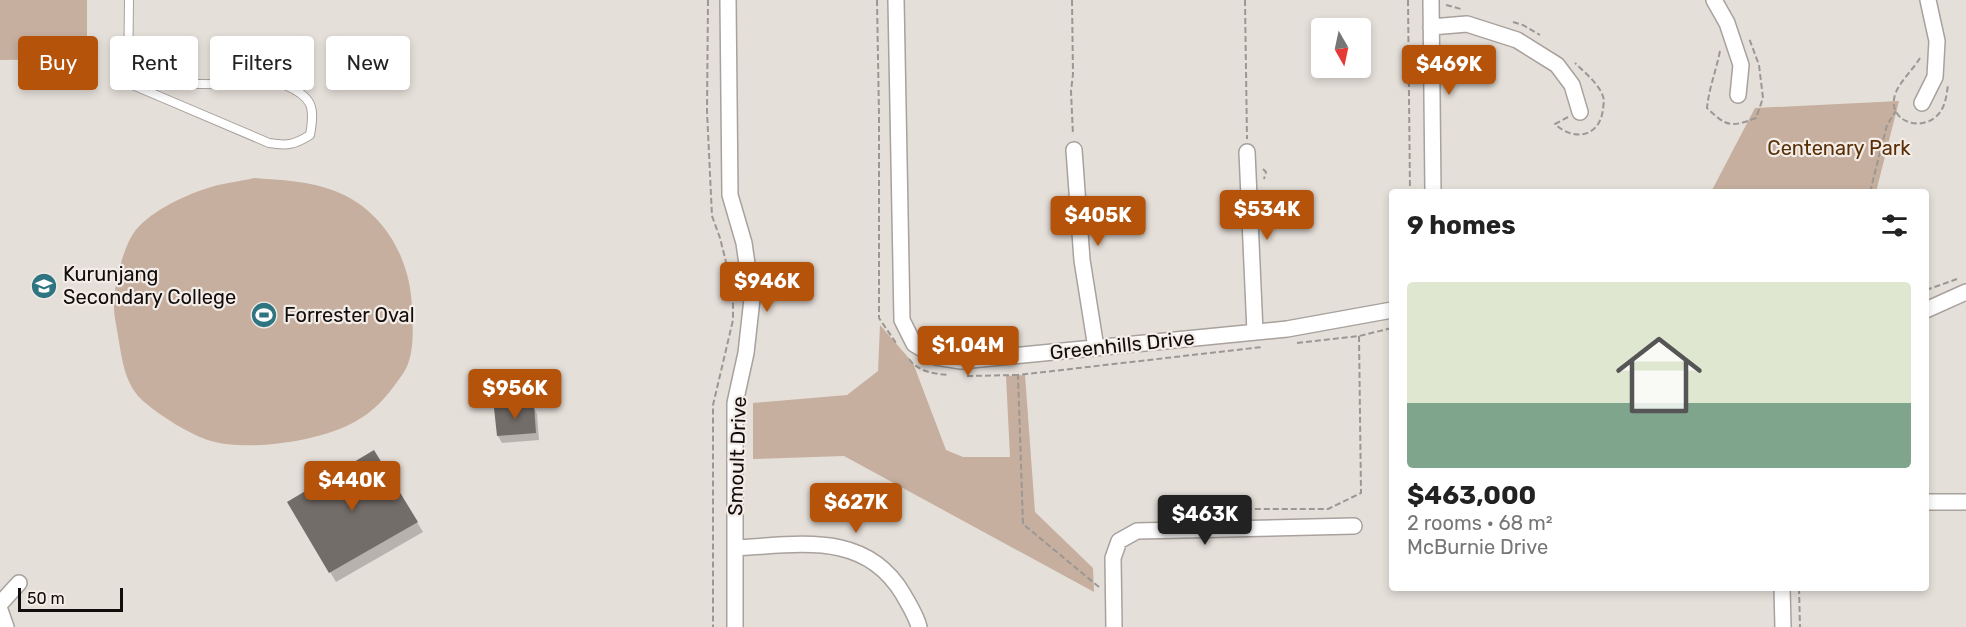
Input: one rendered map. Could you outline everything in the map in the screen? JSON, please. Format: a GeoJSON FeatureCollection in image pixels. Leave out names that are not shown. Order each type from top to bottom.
{"type":"FeatureCollection","features":[{"type":"Feature","properties":{"kind":"street","name":"Smoult Drive"},"geometry":{"type":"LineString","coordinates":[[728,0],[730,195],[744,243],[752,299],[746,353],[735,403],[735,627]]}},
{"type":"Feature","properties":{"kind":"street","name":"Greenhills Drive"},"geometry":{"type":"LineString","coordinates":[[896,0],[902,320],[914,344],[936,357],[961,361],[1255,333],[1389,310]]}},
{"type":"Feature","properties":{"kind":"street"},"geometry":{"type":"LineString","coordinates":[[1431,0],[1433,189]]}},
{"type":"Feature","properties":{"kind":"street"},"geometry":{"type":"LineString","coordinates":[[1714,0],[1727,23],[1741,65],[1738,95]]}},
{"type":"Feature","properties":{"kind":"street"},"geometry":{"type":"LineString","coordinates":[[1922,103],[1935,77],[1937,42],[1928,0]]}},
{"type":"Feature","properties":{"kind":"street"},"geometry":{"type":"LineString","coordinates":[[1431,27],[1467,24],[1517,40],[1557,65],[1572,85],[1580,112]]}},
{"type":"Feature","properties":{"kind":"street"},"geometry":{"type":"LineString","coordinates":[[1074,150],[1082,260],[1096,348]]}},
{"type":"Feature","properties":{"kind":"street"},"geometry":{"type":"LineString","coordinates":[[1247,152],[1255,333]]}},
{"type":"Feature","properties":{"kind":"street"},"geometry":{"type":"LineString","coordinates":[[1929,309],[1966,292]]}},
{"type":"Feature","properties":{"kind":"street"},"geometry":{"type":"LineString","coordinates":[[1929,502],[1966,502]]}},
{"type":"Feature","properties":{"kind":"street"},"geometry":{"type":"LineString","coordinates":[[1114,627],[1113,558],[1119,541],[1137,531],[1354,526]]}},
{"type":"Feature","properties":{"kind":"street"},"geometry":{"type":"LineString","coordinates":[[735,548],[825,544],[854,551],[876,562],[897,584],[916,616],[919,627]]}},
{"type":"Feature","properties":{"kind":"street"},"geometry":{"type":"LineString","coordinates":[[0,604],[19,583]]}},
{"type":"Feature","properties":{"kind":"street"},"geometry":{"type":"LineString","coordinates":[[1782,591],[1783,627]]}},
{"type":"Feature","properties":{"kind":"street"},"geometry":{"type":"LineString","coordinates":[[0,610],[6,627]]}},
{"type":"Feature","properties":{"kind":"lane"},"geometry":{"type":"LineString","coordinates":[[129,0],[129,36]]}},
{"type":"Feature","properties":{"kind":"lane"},"geometry":{"type":"LineString","coordinates":[[128,83],[285,85],[300,91],[311,104],[313,117],[310,135],[296,144],[269,143],[128,83]]}},
{"type":"Feature","properties":{"kind":"path"},"geometry":{"type":"LineString","coordinates":[[708,0],[707,111],[712,216],[733,290],[733,320],[714,405],[713,627]]}},
{"type":"Feature","properties":{"kind":"path"},"geometry":{"type":"LineString","coordinates":[[1408,0],[1410,189]]}},
{"type":"Feature","properties":{"kind":"path"},"geometry":{"type":"LineString","coordinates":[[1871,189],[1887,125],[1896,111]]}},
{"type":"Feature","properties":{"kind":"path"},"geometry":{"type":"LineString","coordinates":[[1929,289],[1958,278]]}},
{"type":"Feature","properties":{"kind":"path"},"geometry":{"type":"LineString","coordinates":[[1288,344],[1359,336],[1389,329]]}},
{"type":"Feature","properties":{"kind":"path"},"geometry":{"type":"LineString","coordinates":[[1177,515],[1244,509],[1328,509],[1361,493],[1359,336]]}},
{"type":"Feature","properties":{"kind":"path"},"geometry":{"type":"LineString","coordinates":[[1113,589],[1102,589],[1023,524],[1018,375],[1267,347]]}},
{"type":"Feature","properties":{"kind":"path"},"geometry":{"type":"LineString","coordinates":[[1799,591],[1800,627]]}},
{"type":"Feature","properties":{"kind":"green space"},"geometry":{"type":"Polygon","coordinates":[[[0,0],[87,0],[87,36],[18,36],[18,60],[0,60],[0,0]]]}},
{"type":"Feature","properties":{"kind":"green space","name":"Centenary Park"},"geometry":{"type":"Polygon","coordinates":[[[1899,101],[1877,189],[1713,189],[1755,108],[1899,101]]]}},
{"type":"Feature","properties":{"kind":"green space","name":"Forrester Oval"},"geometry":{"type":"Polygon","coordinates":[[[254,178],[284,180],[325,188],[352,199],[368,210],[392,238],[406,272],[412,309],[412,344],[406,368],[389,393],[367,414],[346,426],[329,433],[288,442],[267,445],[227,444],[211,441],[184,429],[156,411],[135,392],[127,377],[123,361],[114,313],[115,293],[126,248],[133,234],[147,219],[175,201],[196,192],[217,185],[254,178]]]}},
{"type":"Feature","properties":{"kind":"green space"},"geometry":{"type":"Polygon","coordinates":[[[880,325],[913,363],[946,450],[963,457],[1010,457],[1006,376],[1025,375],[1035,512],[1093,568],[1094,592],[844,456],[753,459],[753,403],[847,395],[878,371],[880,325]]]}},
{"type":"Feature","properties":{"kind":"building"},"geometry":{"type":"Polygon","coordinates":[[[534,405],[536,433],[497,436],[494,408],[534,405]]]}},
{"type":"Feature","properties":{"kind":"building"},"geometry":{"type":"Polygon","coordinates":[[[374,450],[418,522],[329,573],[287,502],[374,450]]]}},
{"type":"Feature","properties":{"kind":"place","name":"Kurunjang Secondary College"},"geometry":{"type":"Point","coordinates":[44,286]}},
{"type":"Feature","properties":{"kind":"place","name":"Forrester Oval"},"geometry":{"type":"Point","coordinates":[264,315]}}]}
